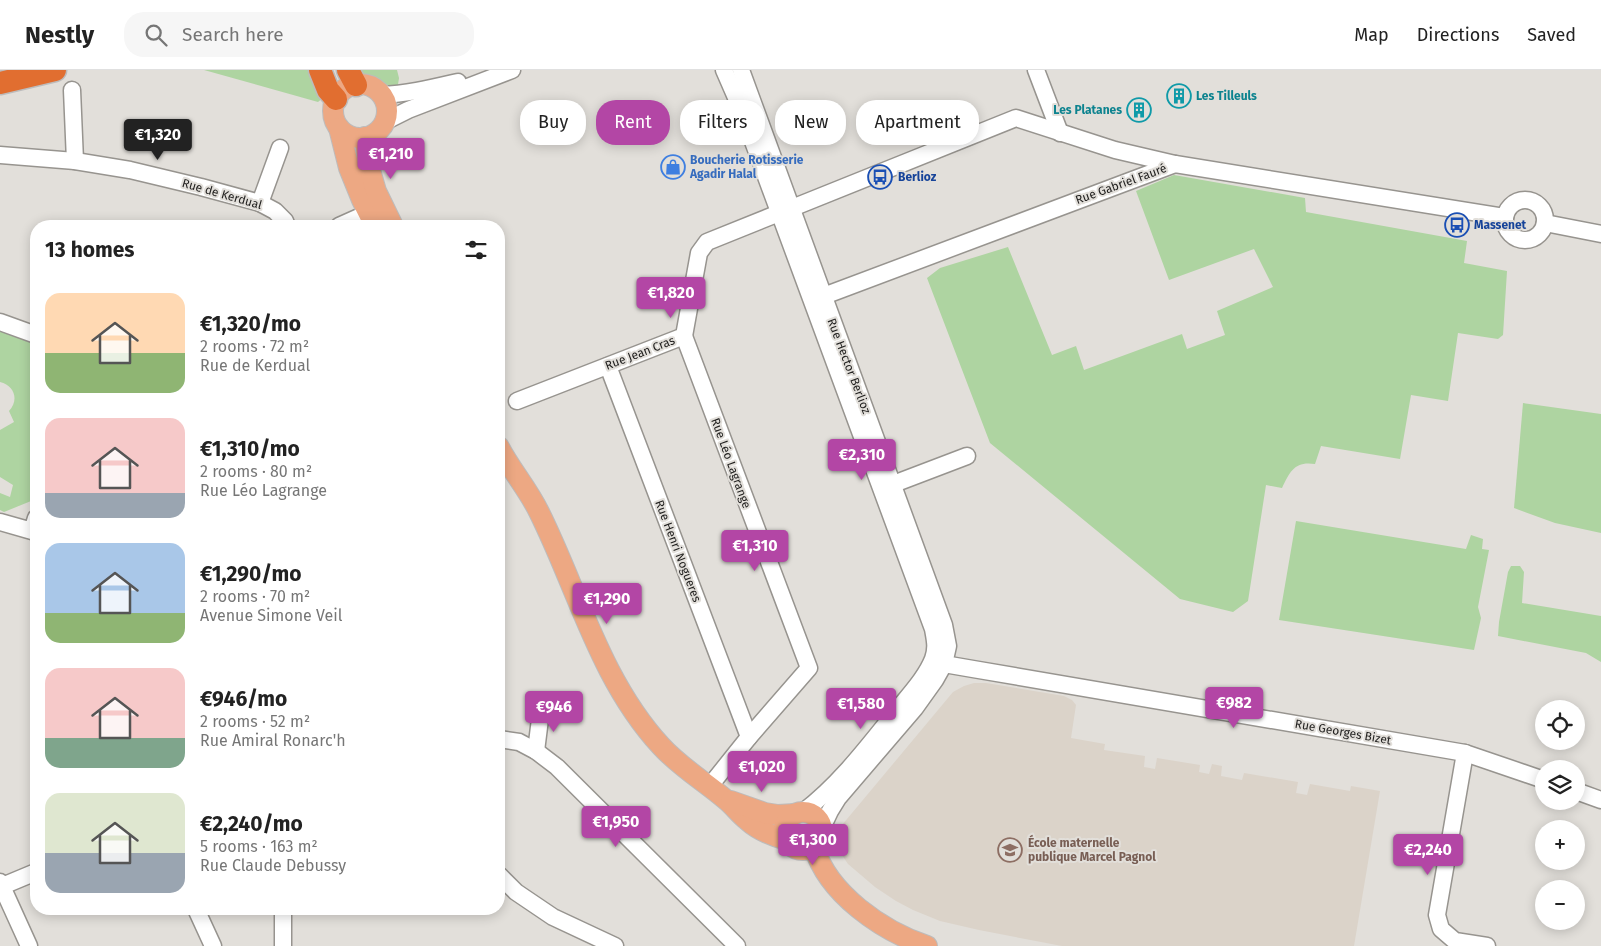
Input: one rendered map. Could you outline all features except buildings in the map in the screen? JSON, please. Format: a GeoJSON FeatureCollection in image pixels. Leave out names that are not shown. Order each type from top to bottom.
{"type":"FeatureCollection","features":[{"type":"Feature","properties":{"kind":"highway"},"geometry":{"type":"LineString","coordinates":[[0,73],[12,70]]}},
{"type":"Feature","properties":{"kind":"highway"},"geometry":{"type":"LineString","coordinates":[[0,83],[55,70]]}},
{"type":"Feature","properties":{"kind":"highway"},"geometry":{"type":"LineString","coordinates":[[320,70],[328,90],[336,99]]}},
{"type":"Feature","properties":{"kind":"main road"},"geometry":{"type":"LineString","coordinates":[[339,128],[354,137],[365,137],[379,130],[384,122],[386,110],[381,95],[373,88],[352,77],[336,99],[333,115],[339,128],[349,168],[371,220]]}},
{"type":"Feature","properties":{"kind":"main road"},"geometry":{"type":"LineString","coordinates":[[365,137],[368,163],[376,191],[391,220]]}},
{"type":"Feature","properties":{"kind":"main road"},"geometry":{"type":"LineString","coordinates":[[505,458],[538,510],[598,648],[616,683],[639,720],[661,746],[684,768],[725,799],[755,827],[787,840]]}},
{"type":"Feature","properties":{"kind":"main road"},"geometry":{"type":"LineString","coordinates":[[725,799],[765,813],[778,815],[799,813],[813,815],[821,823],[821,839],[814,847],[804,850],[799,850],[790,845],[784,831],[788,821],[799,813]]}},
{"type":"Feature","properties":{"kind":"main road"},"geometry":{"type":"LineString","coordinates":[[814,847],[832,884],[886,927],[906,938],[927,946]]}},
{"type":"Feature","properties":{"kind":"street"},"geometry":{"type":"LineString","coordinates":[[381,95],[399,95],[420,91],[506,70]]}},
{"type":"Feature","properties":{"kind":"street"},"geometry":{"type":"LineString","coordinates":[[384,122],[401,113],[512,70]]}},
{"type":"Feature","properties":{"kind":"street","name":"Rue Hector Berlioz"},"geometry":{"type":"LineString","coordinates":[[724,70],[785,210]]}},
{"type":"Feature","properties":{"kind":"street","name":"Rue Hector Berlioz"},"geometry":{"type":"LineString","coordinates":[[741,70],[785,210],[817,299],[887,487],[944,625],[948,646],[938,662]]}},
{"type":"Feature","properties":{"kind":"street"},"geometry":{"type":"LineString","coordinates":[[1036,70],[1060,133]]}},
{"type":"Feature","properties":{"kind":"street"},"geometry":{"type":"LineString","coordinates":[[72,90],[75,161]]}},
{"type":"Feature","properties":{"kind":"street","name":"Rue Jean Cras"},"geometry":{"type":"LineString","coordinates":[[517,401],[684,336],[699,253],[707,242],[1016,118],[1115,150],[1175,164]]}},
{"type":"Feature","properties":{"kind":"street"},"geometry":{"type":"LineString","coordinates":[[260,203],[280,148]]}},
{"type":"Feature","properties":{"kind":"street","name":"Rue de Kerdual"},"geometry":{"type":"LineString","coordinates":[[0,155],[75,161],[130,170],[260,203],[275,211],[284,220]]}},
{"type":"Feature","properties":{"kind":"street","name":"Rue Gabriel Fauré"},"geometry":{"type":"LineString","coordinates":[[817,299],[1175,164],[1504,217]]}},
{"type":"Feature","properties":{"kind":"street"},"geometry":{"type":"LineString","coordinates":[[1519,200],[1527,200],[1541,208],[1545,223],[1537,236],[1524,240],[1516,238],[1509,233],[1505,226],[1504,217],[1512,204],[1519,200]]}},
{"type":"Feature","properties":{"kind":"street"},"geometry":{"type":"LineString","coordinates":[[1545,223],[1601,234]]}},
{"type":"Feature","properties":{"kind":"street"},"geometry":{"type":"LineString","coordinates":[[0,322],[30,333]]}},
{"type":"Feature","properties":{"kind":"street","name":"Rue Léo Lagrange"},"geometry":{"type":"LineString","coordinates":[[684,336],[809,668],[749,737],[709,787]]}},
{"type":"Feature","properties":{"kind":"street","name":"Rue Henri Nogueres"},"geometry":{"type":"LineString","coordinates":[[608,366],[749,737]]}},
{"type":"Feature","properties":{"kind":"street"},"geometry":{"type":"LineString","coordinates":[[887,487],[967,456]]}},
{"type":"Feature","properties":{"kind":"street"},"geometry":{"type":"LineString","coordinates":[[0,522],[30,530]]}},
{"type":"Feature","properties":{"kind":"street"},"geometry":{"type":"LineString","coordinates":[[799,813],[829,790],[880,731],[925,674],[938,662]]}},
{"type":"Feature","properties":{"kind":"street"},"geometry":{"type":"LineString","coordinates":[[822,828],[838,798],[915,708],[935,680],[938,662]]}},
{"type":"Feature","properties":{"kind":"street","name":"Rue Georges Bizet"},"geometry":{"type":"LineString","coordinates":[[938,662],[1465,753],[1535,777]]}},
{"type":"Feature","properties":{"kind":"street"},"geometry":{"type":"LineString","coordinates":[[536,751],[541,711]]}},
{"type":"Feature","properties":{"kind":"street"},"geometry":{"type":"LineString","coordinates":[[505,740],[519,742],[536,751],[562,772],[737,946]]}},
{"type":"Feature","properties":{"kind":"street"},"geometry":{"type":"LineString","coordinates":[[1465,753],[1437,915],[1441,930],[1455,941],[1488,946]]}},
{"type":"Feature","properties":{"kind":"street"},"geometry":{"type":"LineString","coordinates":[[1585,794],[1601,800]]}},
{"type":"Feature","properties":{"kind":"street"},"geometry":{"type":"LineString","coordinates":[[29,946],[1,885],[30,874]]}},
{"type":"Feature","properties":{"kind":"street"},"geometry":{"type":"LineString","coordinates":[[505,882],[516,892],[554,917],[615,946]]}},
{"type":"Feature","properties":{"kind":"street"},"geometry":{"type":"LineString","coordinates":[[199,915],[213,946]]}},
{"type":"Feature","properties":{"kind":"street"},"geometry":{"type":"LineString","coordinates":[[283,915],[283,946]]}},
{"type":"Feature","properties":{"kind":"shaded area"},"geometry":{"type":"Polygon","coordinates":[[[974,683],[986,683],[1064,696],[1072,700],[1076,705],[1071,738],[1105,744],[1104,750],[1145,756],[1144,767],[1155,769],[1157,758],[1200,765],[1199,772],[1209,774],[1212,764],[1222,766],[1221,776],[1242,780],[1244,773],[1298,782],[1296,793],[1307,795],[1310,784],[1350,791],[1351,786],[1380,791],[1354,946],[1062,946],[940,921],[913,910],[875,887],[848,864],[838,849],[837,831],[953,692],[974,683]]]}},
{"type":"Feature","properties":{"kind":"green space"},"geometry":{"type":"Polygon","coordinates":[[[204,70],[314,70],[325,96],[318,102],[204,70]]]}},
{"type":"Feature","properties":{"kind":"green space"},"geometry":{"type":"Polygon","coordinates":[[[359,70],[397,70],[399,78],[397,91],[374,82],[359,70]]]}},
{"type":"Feature","properties":{"kind":"green space"},"geometry":{"type":"Polygon","coordinates":[[[1174,175],[1305,198],[1306,212],[1467,241],[1464,263],[1507,271],[1503,335],[1498,339],[1458,333],[1448,401],[1411,395],[1400,459],[1321,446],[1315,464],[1308,463],[1294,468],[1282,488],[1266,485],[1248,601],[1233,612],[1180,599],[990,443],[927,278],[940,268],[1008,247],[1052,355],[1076,346],[1084,370],[1182,334],[1187,349],[1225,335],[1217,311],[1273,287],[1254,249],[1169,280],[1136,191],[1174,175]]]}},
{"type":"Feature","properties":{"kind":"green space"},"geometry":{"type":"Polygon","coordinates":[[[0,329],[30,341],[30,501],[4,512],[0,510],[0,493],[10,497],[13,485],[0,477],[0,430],[14,422],[9,411],[15,398],[12,390],[0,382],[0,329]]]}},
{"type":"Feature","properties":{"kind":"green space"},"geometry":{"type":"Polygon","coordinates":[[[1523,403],[1601,414],[1601,533],[1555,523],[1514,508],[1523,403]]]}},
{"type":"Feature","properties":{"kind":"green space"},"geometry":{"type":"Polygon","coordinates":[[[1296,521],[1466,549],[1471,535],[1483,539],[1482,549],[1489,550],[1478,607],[1481,618],[1474,650],[1279,620],[1296,521]]]}},
{"type":"Feature","properties":{"kind":"green space"},"geometry":{"type":"Polygon","coordinates":[[[1511,566],[1520,566],[1524,572],[1522,603],[1601,616],[1601,662],[1586,653],[1498,636],[1508,572],[1511,566]]]}},
{"type":"Feature","properties":{"kind":"place","name":"Les Tilleuls"},"geometry":{"type":"Point","coordinates":[1179,96]}},
{"type":"Feature","properties":{"kind":"place","name":"Les Platanes"},"geometry":{"type":"Point","coordinates":[1139,110]}},
{"type":"Feature","properties":{"kind":"place","name":"Boucherie Rotisserie Agadir Halal"},"geometry":{"type":"Point","coordinates":[673,167]}},
{"type":"Feature","properties":{"kind":"place","name":"Berlioz"},"geometry":{"type":"Point","coordinates":[880,177]}},
{"type":"Feature","properties":{"kind":"place","name":"Massenet"},"geometry":{"type":"Point","coordinates":[1457,225]}},
{"type":"Feature","properties":{"kind":"place","name":"École maternelle publique Marcel Pagnol"},"geometry":{"type":"Point","coordinates":[1010,850]}}]}
